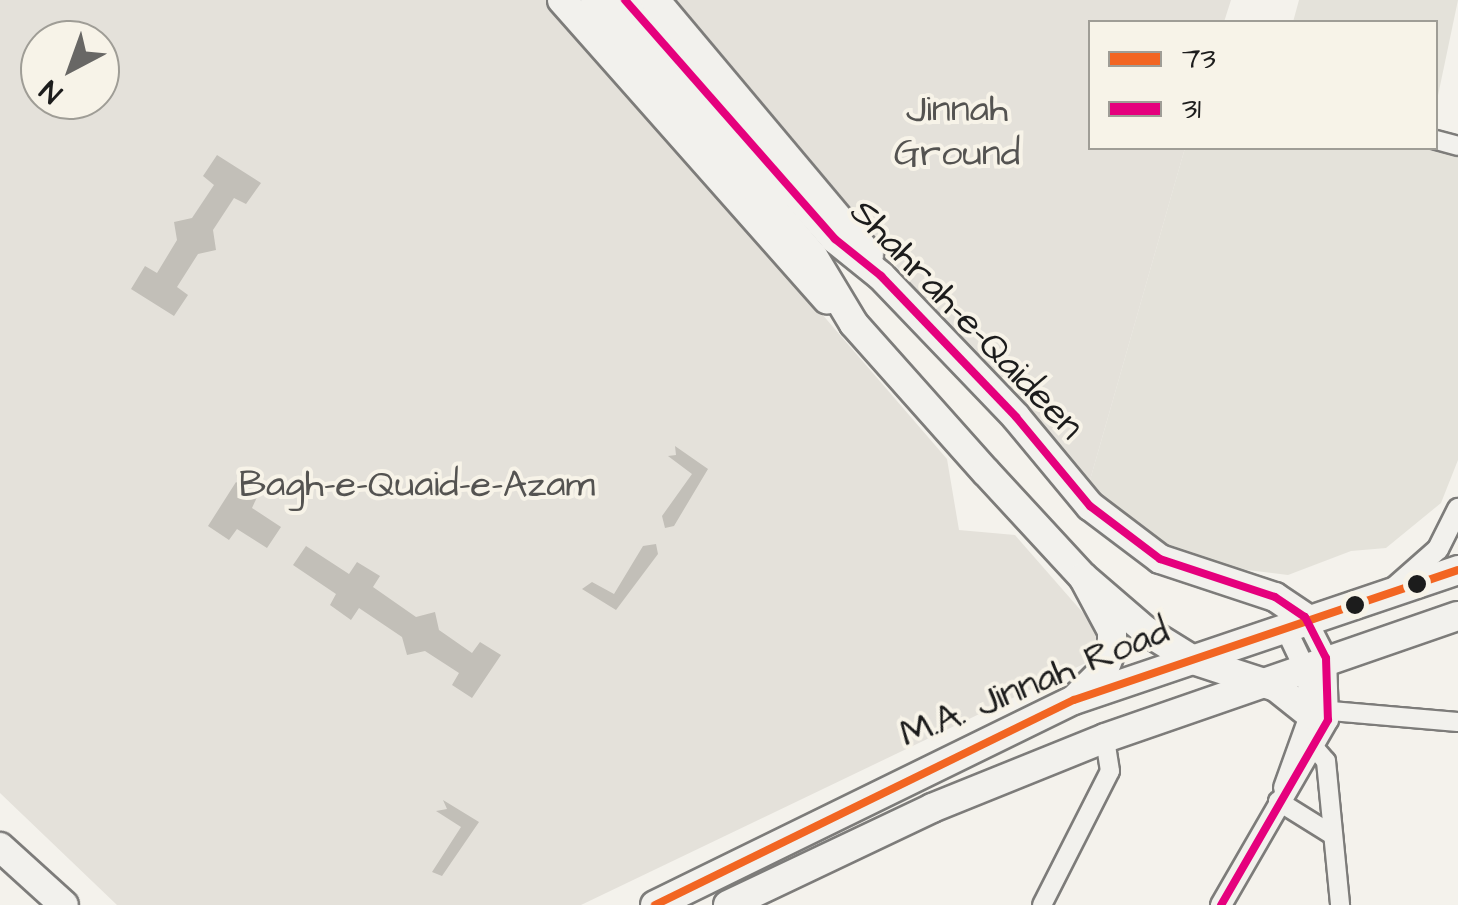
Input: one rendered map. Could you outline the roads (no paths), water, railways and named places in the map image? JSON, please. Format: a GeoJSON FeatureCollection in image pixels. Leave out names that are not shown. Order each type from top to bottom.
{"type":"FeatureCollection","features":[{"type":"Feature","properties":{"kind":"main road"},"geometry":{"type":"LineString","coordinates":[[562,0],[810,284],[854,324]]}},
{"type":"Feature","properties":{"kind":"main road","name":"Shahrah-e-Qaideen"},"geometry":{"type":"LineString","coordinates":[[595,0],[824,247],[881,276],[1121,533],[1179,568],[1275,597],[1294,621]]}},
{"type":"Feature","properties":{"kind":"main road","name":"Shahrah-e-Qaideen"},"geometry":{"type":"LineString","coordinates":[[625,0],[824,247],[854,324],[1083,577],[1146,631],[1193,660],[1264,682],[1316,726]]}},
{"type":"Feature","properties":{"kind":"main road"},"geometry":{"type":"LineString","coordinates":[[654,0],[858,236],[881,276]]}},
{"type":"Feature","properties":{"kind":"main road","name":"M.A. Jinnah Road"},"geometry":{"type":"LineString","coordinates":[[655,905],[1074,700],[1294,621],[1458,570]]}},
{"type":"Feature","properties":{"kind":"main road"},"geometry":{"type":"LineString","coordinates":[[1074,700],[1104,670],[1112,650],[1108,620],[1083,577]]}},
{"type":"Feature","properties":{"kind":"main road","name":"M.A. Jinnah Road"},"geometry":{"type":"LineString","coordinates":[[728,905],[932,808],[1106,738],[1315,662],[1458,616]]}},
{"type":"Feature","properties":{"kind":"main road"},"geometry":{"type":"LineString","coordinates":[[0,847],[64,905]]}},
{"type":"Feature","properties":{"kind":"street"},"geometry":{"type":"LineString","coordinates":[[1391,590],[1438,549],[1458,508]]}},
{"type":"Feature","properties":{"kind":"street"},"geometry":{"type":"LineString","coordinates":[[1294,621],[1315,662],[1316,726],[1326,760],[1330,834],[1340,905]]}},
{"type":"Feature","properties":{"kind":"street"},"geometry":{"type":"LineString","coordinates":[[1316,726],[1458,722]]}},
{"type":"Feature","properties":{"kind":"street"},"geometry":{"type":"LineString","coordinates":[[1221,905],[1281,795],[1286,770],[1316,726]]}},
{"type":"Feature","properties":{"kind":"street"},"geometry":{"type":"LineString","coordinates":[[1042,905],[1110,771],[1106,738]]}},
{"type":"Feature","properties":{"kind":"street"},"geometry":{"type":"LineString","coordinates":[[1281,795],[1330,834]]}},
{"type":"Feature","properties":{"kind":"park label","name":"Jinnah Ground"},"geometry":{"type":"Point","coordinates":[957,133]}},
{"type":"Feature","properties":{"kind":"park label","name":"Bagh-e-Quaid-e-Azam"},"geometry":{"type":"Point","coordinates":[417,486]}}]}
